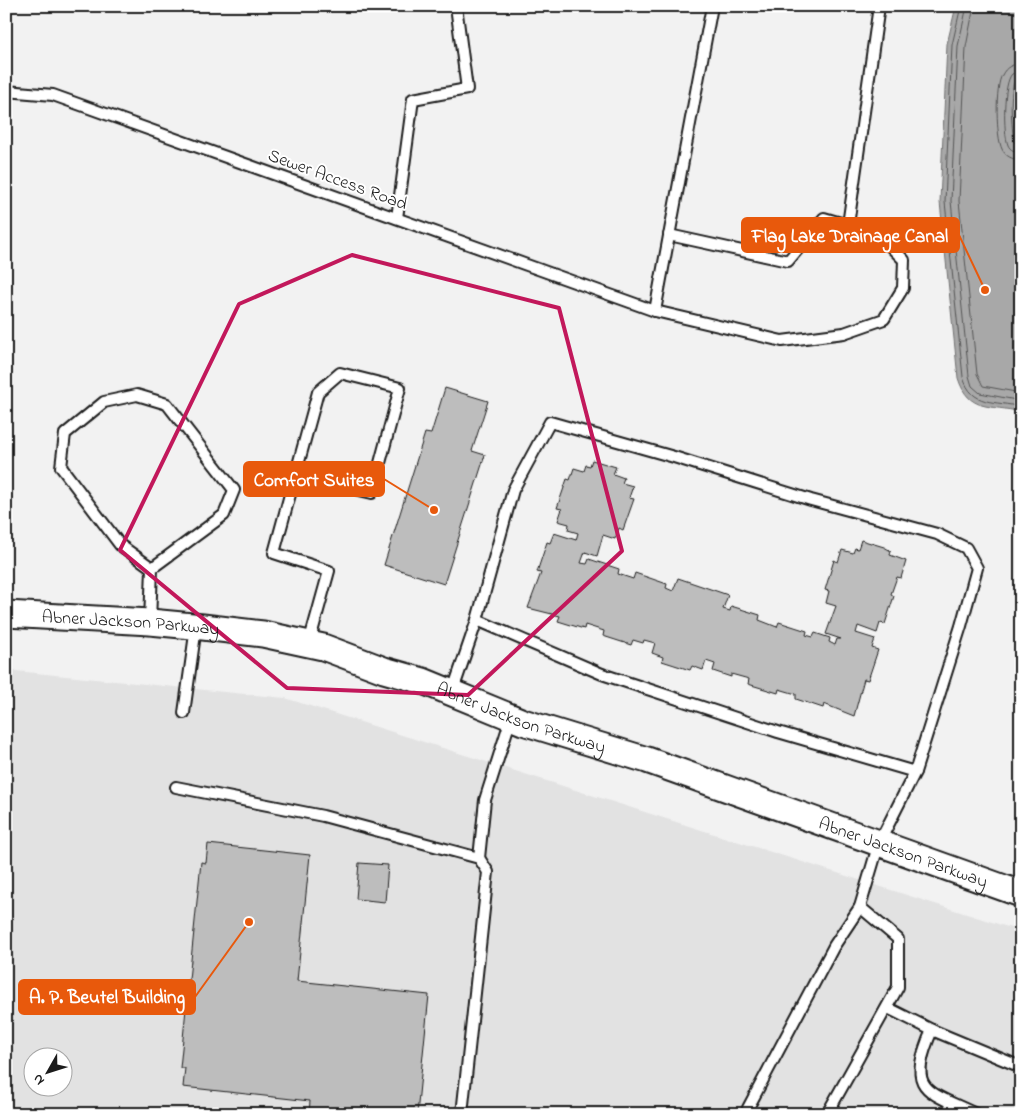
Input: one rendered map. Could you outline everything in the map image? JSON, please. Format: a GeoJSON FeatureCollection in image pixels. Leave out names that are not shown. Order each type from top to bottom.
{"type":"FeatureCollection","features":[{"type":"Feature","properties":{"kind":"street","name":"Abner Jackson Parkway"},"geometry":{"type":"LineString","coordinates":[[6,614],[196,626],[263,634],[309,644],[422,681],[511,718],[647,760],[1021,894]]}},
{"type":"Feature","properties":{"kind":"lane"},"geometry":{"type":"LineString","coordinates":[[397,218],[413,99],[467,89],[456,6]]}},
{"type":"Feature","properties":{"kind":"lane"},"geometry":{"type":"LineString","coordinates":[[655,311],[712,6]]}},
{"type":"Feature","properties":{"kind":"lane"},"geometry":{"type":"LineString","coordinates":[[848,225],[879,6]]}},
{"type":"Feature","properties":{"kind":"lane","name":"Sewer Access Road"},"geometry":{"type":"LineString","coordinates":[[6,91],[53,94],[655,311],[782,341],[844,333],[884,319],[903,288],[904,260],[881,237],[824,218],[788,261],[669,235]]}},
{"type":"Feature","properties":{"kind":"lane"},"geometry":{"type":"LineString","coordinates":[[295,475],[372,493],[400,388],[340,373],[318,392],[295,475],[274,553],[329,570],[309,644]]}},
{"type":"Feature","properties":{"kind":"lane"},"geometry":{"type":"LineString","coordinates":[[137,395],[168,404],[234,490],[224,515],[152,568],[120,545],[61,467],[65,434],[104,402],[137,395]]}},
{"type":"Feature","properties":{"kind":"lane"},"geometry":{"type":"LineString","coordinates":[[452,693],[477,620],[513,490],[550,422],[674,457],[811,500],[937,534],[966,548],[977,568],[961,626],[915,772],[879,843],[860,907],[834,946],[748,1108],[752,1114]]}},
{"type":"Feature","properties":{"kind":"lane"},"geometry":{"type":"LineString","coordinates":[[150,622],[152,568]]}},
{"type":"Feature","properties":{"kind":"lane"},"geometry":{"type":"LineString","coordinates":[[477,620],[602,674],[778,732],[915,772]]}},
{"type":"Feature","properties":{"kind":"lane"},"geometry":{"type":"LineString","coordinates":[[184,713],[196,626]]}},
{"type":"Feature","properties":{"kind":"lane"},"geometry":{"type":"LineString","coordinates":[[462,1114],[488,872],[479,858],[485,800],[511,718]]}},
{"type":"Feature","properties":{"kind":"lane"},"geometry":{"type":"LineString","coordinates":[[176,787],[323,816],[479,858]]}},
{"type":"Feature","properties":{"kind":"lane"},"geometry":{"type":"LineString","coordinates":[[827,1114],[888,1008],[898,987],[898,939],[860,907]]}},
{"type":"Feature","properties":{"kind":"lane"},"geometry":{"type":"LineString","coordinates":[[888,1008],[932,1030],[1021,1067]]}},
{"type":"Feature","properties":{"kind":"lane"},"geometry":{"type":"LineString","coordinates":[[932,1030],[924,1050],[920,1077],[927,1091],[976,1114]]}},
{"type":"Feature","properties":{"kind":"highlighted area"},"geometry":{"type":"Polygon","coordinates":[[[352,255],[559,308],[622,551],[468,695],[287,688],[120,550],[239,304],[352,255]]]}},
{"type":"Feature","properties":{"kind":"shaded area"},"geometry":{"type":"Polygon","coordinates":[[[6,670],[285,698],[1014,929],[1021,920],[1021,1114],[6,1114],[6,670]]]}},
{"type":"Feature","properties":{"kind":"water"},"geometry":{"type":"Polygon","coordinates":[[[956,6],[1021,6],[1021,78],[1016,100],[1016,128],[1022,209],[1021,412],[990,407],[975,402],[968,397],[958,378],[940,202],[947,44],[956,6]]]}},
{"type":"Feature","properties":{"kind":"building"},"geometry":{"type":"Polygon","coordinates":[[[445,388],[488,401],[472,451],[485,455],[444,584],[384,565],[425,433],[431,434],[445,388]]]}},
{"type":"Feature","properties":{"kind":"building"},"geometry":{"type":"Polygon","coordinates":[[[592,460],[616,467],[613,474],[624,478],[622,483],[633,486],[629,498],[634,499],[623,530],[619,528],[615,539],[603,535],[597,556],[585,552],[581,563],[587,564],[589,559],[619,569],[618,574],[633,579],[635,573],[667,584],[666,588],[673,591],[678,578],[728,595],[723,609],[730,611],[731,606],[760,615],[759,620],[777,627],[779,622],[807,631],[806,635],[813,637],[815,633],[830,638],[829,642],[835,645],[837,639],[841,639],[826,634],[836,606],[826,603],[829,591],[825,590],[834,560],[838,562],[842,550],[853,553],[855,548],[858,549],[861,540],[884,547],[891,551],[890,555],[906,561],[901,578],[897,577],[891,594],[894,596],[885,624],[880,623],[877,633],[858,626],[856,633],[875,639],[872,648],[878,650],[868,680],[864,679],[854,716],[824,704],[823,708],[796,699],[796,694],[779,689],[778,693],[748,684],[749,679],[731,674],[731,677],[713,671],[715,664],[706,661],[703,670],[692,666],[690,670],[662,661],[663,657],[652,653],[655,643],[644,640],[643,643],[633,640],[631,645],[603,636],[604,631],[585,625],[584,629],[558,621],[560,616],[528,608],[541,573],[537,572],[547,542],[550,543],[554,533],[576,540],[578,533],[568,530],[569,524],[558,521],[562,509],[557,508],[567,479],[570,480],[574,468],[584,471],[586,465],[590,466],[592,460]]]}},
{"type":"Feature","properties":{"kind":"building"},"geometry":{"type":"Polygon","coordinates":[[[208,844],[310,855],[297,981],[429,995],[417,1114],[309,1114],[310,1101],[183,1087],[185,1068],[180,1068],[201,862],[206,863],[208,844]]]}},
{"type":"Feature","properties":{"kind":"building"},"geometry":{"type":"Polygon","coordinates":[[[359,863],[388,865],[385,902],[356,899],[359,863]]]}},
{"type":"Feature","properties":{"kind":"place","name":"Flag Lake Drainage Canal"},"geometry":{"type":"Point","coordinates":[985,290]}},
{"type":"Feature","properties":{"kind":"place","name":"Comfort Suites"},"geometry":{"type":"Point","coordinates":[434,510]}},
{"type":"Feature","properties":{"kind":"place","name":"A. P. Beutel Building"},"geometry":{"type":"Point","coordinates":[249,922]}}]}
